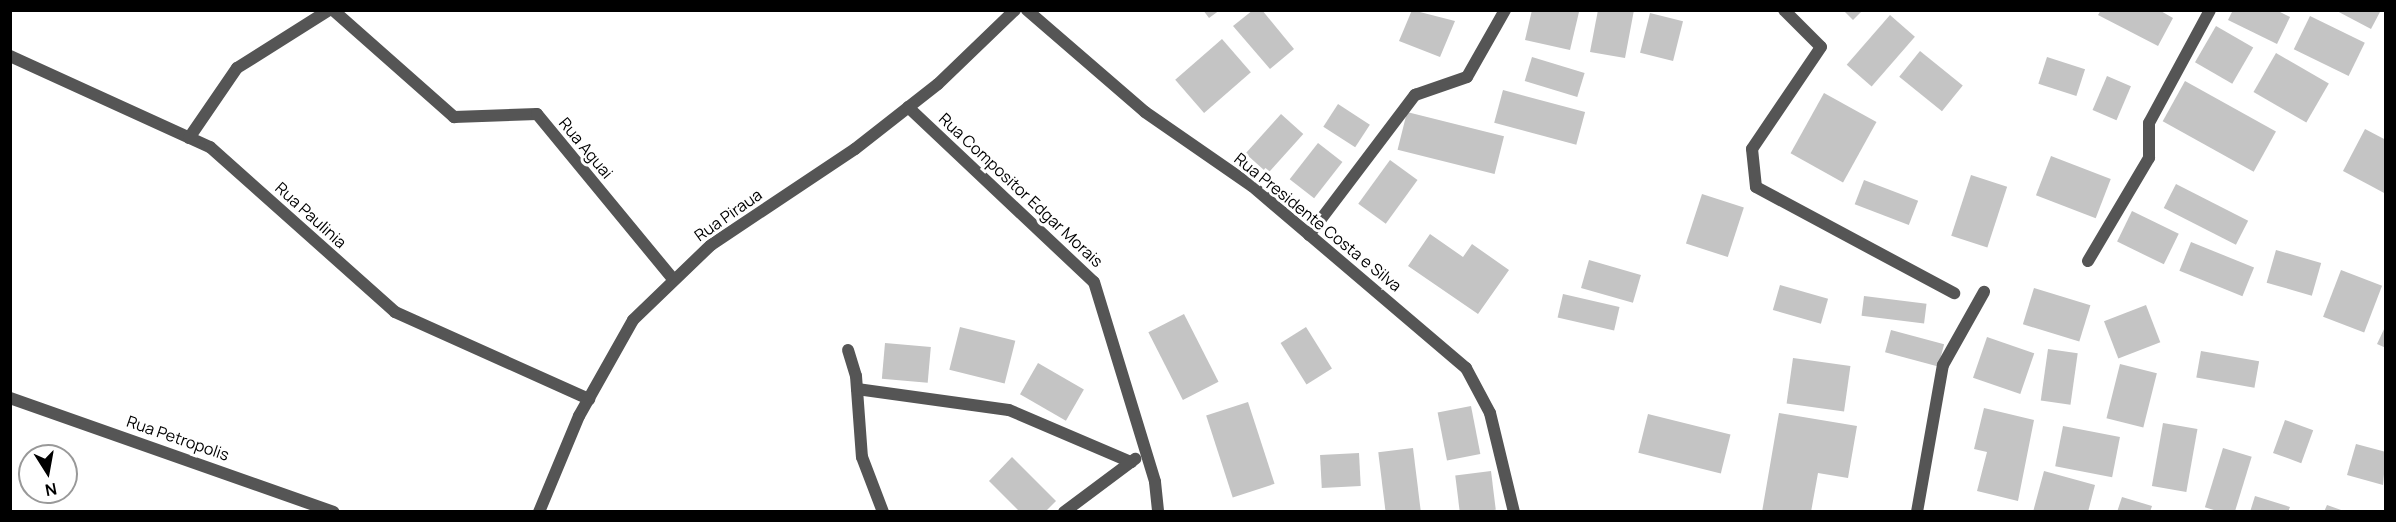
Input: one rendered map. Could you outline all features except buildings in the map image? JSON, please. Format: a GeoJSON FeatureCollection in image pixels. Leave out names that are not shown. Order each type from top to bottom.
{"type":"FeatureCollection","features":[{"type":"Feature","properties":{"kind":"street","name":"Rua Aguai"},"geometry":{"type":"LineString","coordinates":[[189,138],[237,68],[331,10],[454,117],[537,114],[674,280]]}},
{"type":"Feature","properties":{"kind":"street","name":"Rua Piraua"},"geometry":{"type":"LineString","coordinates":[[539,512],[589,399],[633,320],[711,245],[908,107],[1015,10]]}},
{"type":"Feature","properties":{"kind":"street","name":"Rua Presidente Costa e Silva"},"geometry":{"type":"LineString","coordinates":[[1027,10],[1145,112],[1252,186],[1466,368],[1490,413],[1514,512]]}},
{"type":"Feature","properties":{"kind":"street"},"geometry":{"type":"LineString","coordinates":[[1309,235],[1415,95],[1467,77],[1505,10]]}},
{"type":"Feature","properties":{"kind":"street"},"geometry":{"type":"LineString","coordinates":[[1784,10],[1821,47],[1752,149],[1756,187],[1954,293]]}},
{"type":"Feature","properties":{"kind":"street"},"geometry":{"type":"LineString","coordinates":[[2088,261],[2149,158],[2149,123],[2210,10]]}},
{"type":"Feature","properties":{"kind":"street","name":"Rua Paulinia"},"geometry":{"type":"LineString","coordinates":[[10,56],[210,147],[396,312],[589,399]]}},
{"type":"Feature","properties":{"kind":"street","name":"Rua Compositor Edgar Morais"},"geometry":{"type":"LineString","coordinates":[[908,107],[1094,282],[1145,450],[1158,512]]}},
{"type":"Feature","properties":{"kind":"street"},"geometry":{"type":"LineString","coordinates":[[1917,512],[1943,365],[1984,292]]}},
{"type":"Feature","properties":{"kind":"street"},"geometry":{"type":"LineString","coordinates":[[848,350],[857,388],[862,457],[883,512]]}},
{"type":"Feature","properties":{"kind":"street"},"geometry":{"type":"LineString","coordinates":[[857,388],[1010,410],[1131,462]]}},
{"type":"Feature","properties":{"kind":"street","name":"Rua Petropolis"},"geometry":{"type":"LineString","coordinates":[[10,398],[334,512]]}},
{"type":"Feature","properties":{"kind":"street"},"geometry":{"type":"LineString","coordinates":[[1064,512],[1145,450]]}}]}
